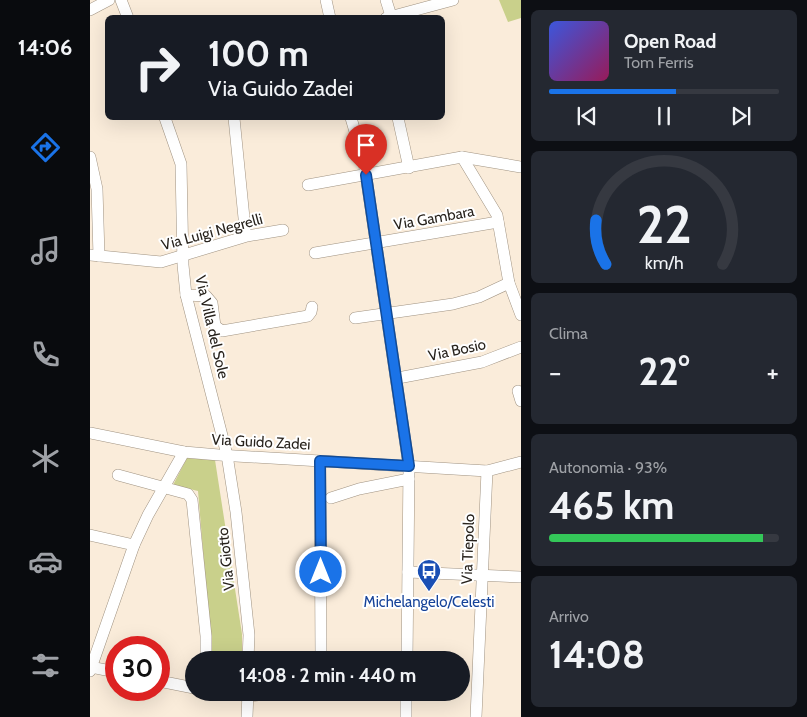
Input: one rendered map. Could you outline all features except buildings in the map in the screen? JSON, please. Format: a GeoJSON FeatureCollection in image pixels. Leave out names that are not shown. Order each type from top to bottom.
{"type":"FeatureCollection","features":[{"type":"Feature","properties":{"kind":"street"},"geometry":{"type":"LineString","coordinates":[[90,10],[109,0]]}},
{"type":"Feature","properties":{"kind":"street"},"geometry":{"type":"LineString","coordinates":[[121,0],[127,15]]}},
{"type":"Feature","properties":{"kind":"street"},"geometry":{"type":"LineString","coordinates":[[326,0],[329,15]]}},
{"type":"Feature","properties":{"kind":"street"},"geometry":{"type":"LineString","coordinates":[[386,0],[389,15]]}},
{"type":"Feature","properties":{"kind":"street"},"geometry":{"type":"LineString","coordinates":[[397,15],[453,0]]}},
{"type":"Feature","properties":{"kind":"street","name":"Via Villa del Sole"},"geometry":{"type":"LineString","coordinates":[[166,120],[181,164],[186,295],[227,455]]}},
{"type":"Feature","properties":{"kind":"street"},"geometry":{"type":"LineString","coordinates":[[234,120],[245,228]]}},
{"type":"Feature","properties":{"kind":"street"},"geometry":{"type":"LineString","coordinates":[[352,120],[366,175],[385,313],[398,378],[409,466],[407,651]]}},
{"type":"Feature","properties":{"kind":"street"},"geometry":{"type":"LineString","coordinates":[[398,120],[409,168]]}},
{"type":"Feature","properties":{"kind":"street"},"geometry":{"type":"LineString","coordinates":[[90,157],[97,189],[94,256]]}},
{"type":"Feature","properties":{"kind":"street"},"geometry":{"type":"LineString","coordinates":[[308,185],[462,157],[521,167]]}},
{"type":"Feature","properties":{"kind":"street"},"geometry":{"type":"LineString","coordinates":[[462,157],[498,222],[509,283],[520,314]]}},
{"type":"Feature","properties":{"kind":"street","name":"Via Gambara"},"geometry":{"type":"LineString","coordinates":[[315,253],[498,222]]}},
{"type":"Feature","properties":{"kind":"street","name":"Via Luigi Negrelli"},"geometry":{"type":"LineString","coordinates":[[94,256],[161,262],[247,236],[283,230]]}},
{"type":"Feature","properties":{"kind":"street"},"geometry":{"type":"LineString","coordinates":[[355,318],[453,304],[479,297],[509,283]]}},
{"type":"Feature","properties":{"kind":"street","name":"Via Villa del Sole"},"geometry":{"type":"LineString","coordinates":[[186,295],[206,296],[212,302],[215,326],[222,331],[308,316],[312,307]]}},
{"type":"Feature","properties":{"kind":"street","name":"Via Bosio"},"geometry":{"type":"LineString","coordinates":[[398,378],[482,362],[521,347]]}},
{"type":"Feature","properties":{"kind":"street","name":"Via Guido Zadei"},"geometry":{"type":"LineString","coordinates":[[90,433],[184,452],[227,455],[487,472],[521,462]]}},
{"type":"Feature","properties":{"kind":"street"},"geometry":{"type":"LineString","coordinates":[[105,671],[90,669],[134,545],[148,515],[184,452]]}},
{"type":"Feature","properties":{"kind":"street","name":"Via Giotto"},"geometry":{"type":"LineString","coordinates":[[227,455],[241,560],[249,635],[248,651]]}},
{"type":"Feature","properties":{"kind":"street"},"geometry":{"type":"LineString","coordinates":[[320,461],[321,651]]}},
{"type":"Feature","properties":{"kind":"street","name":"Via Tiepolo"},"geometry":{"type":"LineString","coordinates":[[476,717],[487,472]]}},
{"type":"Feature","properties":{"kind":"street"},"geometry":{"type":"LineString","coordinates":[[118,475],[188,494],[192,500],[206,651]]}},
{"type":"Feature","properties":{"kind":"street"},"geometry":{"type":"LineString","coordinates":[[332,498],[359,489],[409,479]]}},
{"type":"Feature","properties":{"kind":"street"},"geometry":{"type":"LineString","coordinates":[[90,535],[134,545]]}},
{"type":"Feature","properties":{"kind":"street"},"geometry":{"type":"LineString","coordinates":[[408,572],[521,577]]}},
{"type":"Feature","properties":{"kind":"street"},"geometry":{"type":"LineString","coordinates":[[170,683],[185,686]]}},
{"type":"Feature","properties":{"kind":"street"},"geometry":{"type":"LineString","coordinates":[[247,717],[248,701]]}},
{"type":"Feature","properties":{"kind":"street"},"geometry":{"type":"LineString","coordinates":[[406,701],[406,717]]}},
{"type":"Feature","properties":{"kind":"green space"},"geometry":{"type":"Polygon","coordinates":[[[499,0],[521,0],[521,18],[508,22],[499,0]]]}},
{"type":"Feature","properties":{"kind":"green space"},"geometry":{"type":"Polygon","coordinates":[[[187,458],[215,460],[242,634],[242,651],[210,651],[198,491],[173,485],[187,458]]]}},
{"type":"Feature","properties":{"kind":"place","name":"Michelangelo/Celesti"},"geometry":{"type":"Point","coordinates":[429,592]}},
{"type":"Feature","properties":{"kind":"route"},"geometry":{"type":"LineString","coordinates":[[321,572],[320,461],[409,466],[398,378],[385,313],[366,175]]}}]}
